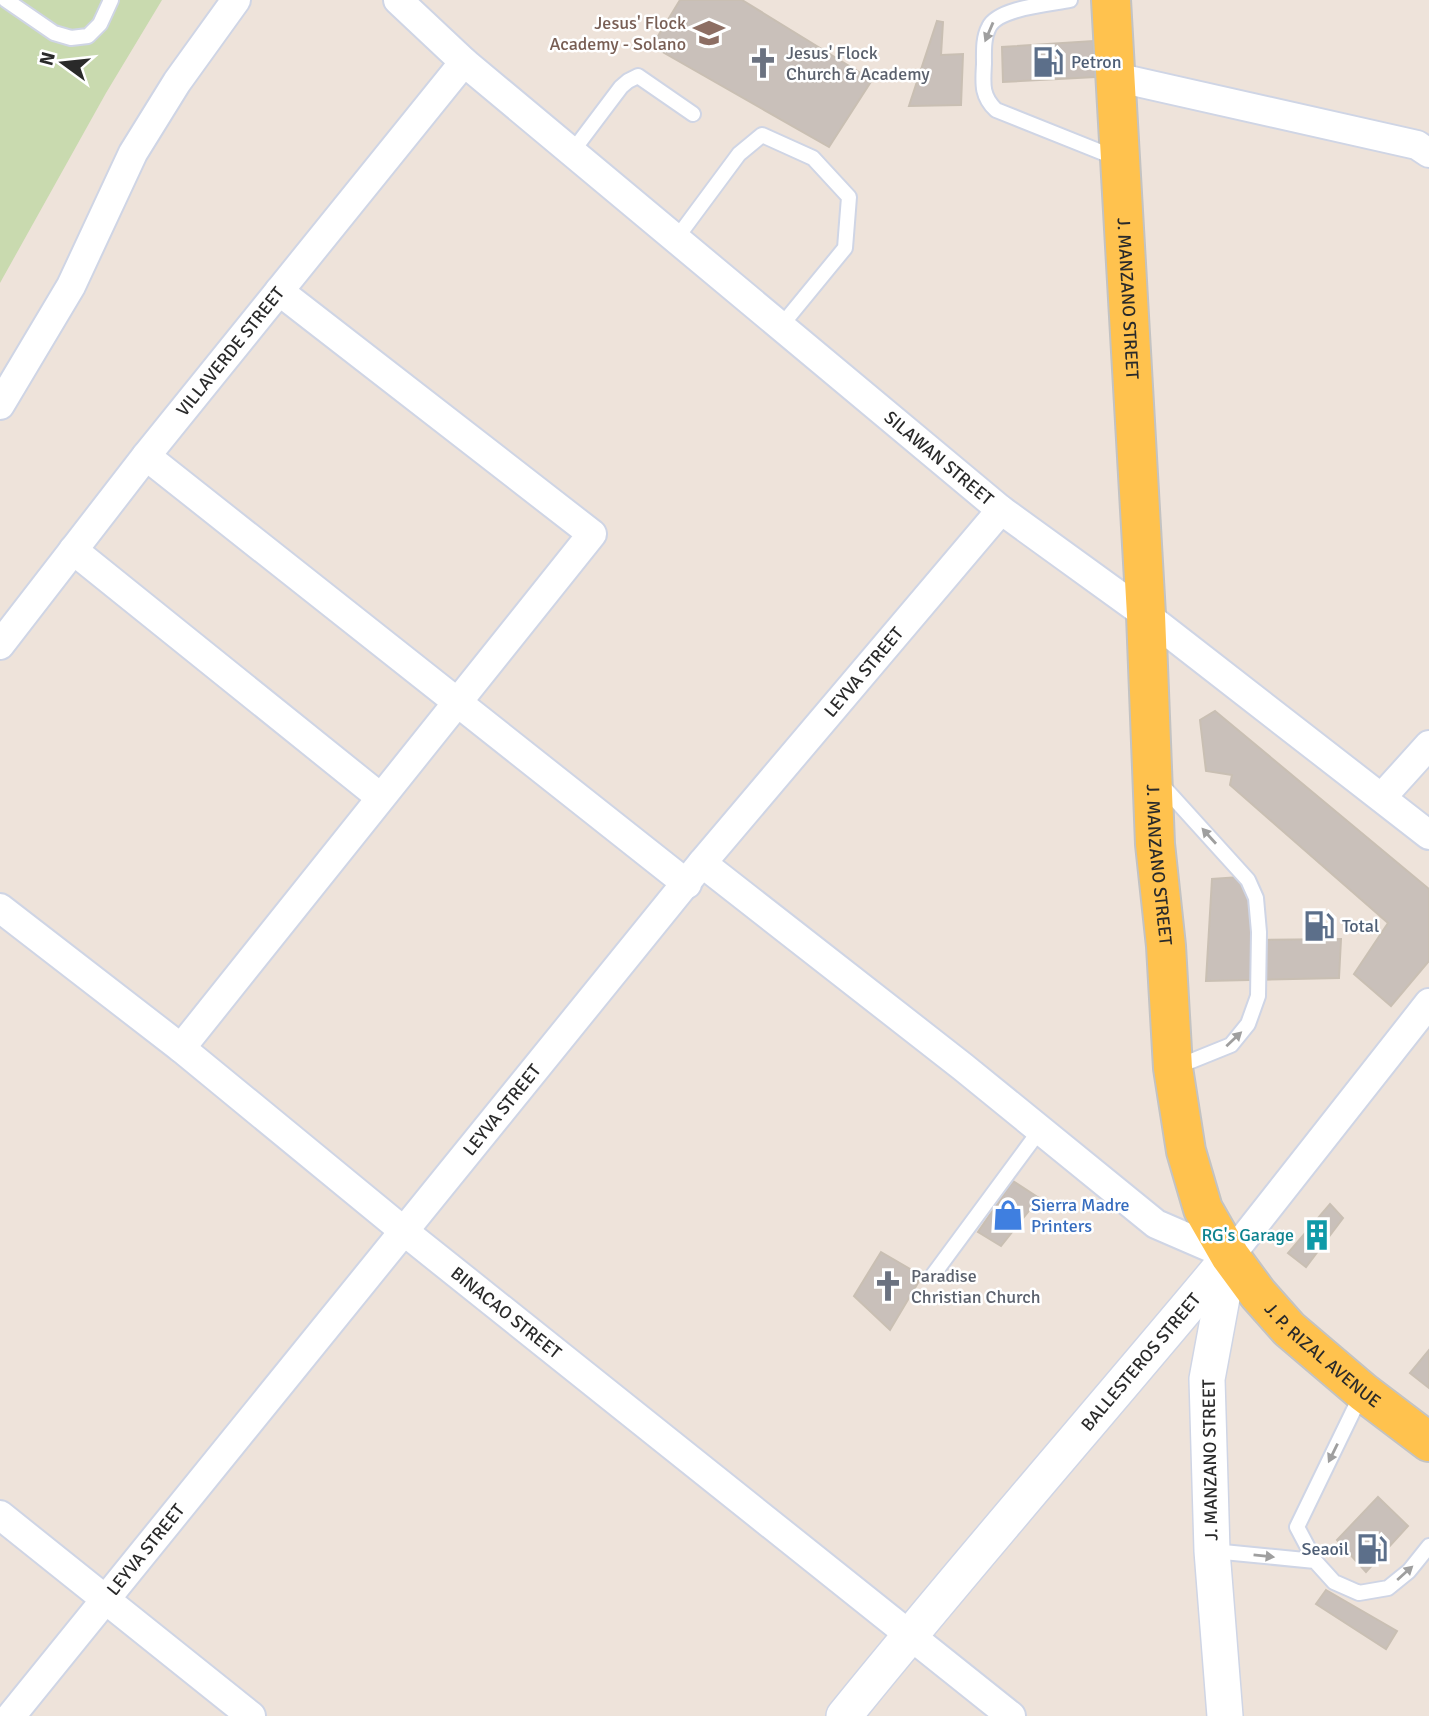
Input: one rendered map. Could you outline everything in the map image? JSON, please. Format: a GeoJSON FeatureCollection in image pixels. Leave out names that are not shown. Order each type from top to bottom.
{"type":"FeatureCollection","features":[{"type":"Feature","properties":{"kind":"main road","name":"J. MANZANO STREET"},"geometry":{"type":"LineString","coordinates":[[1111,0],[1146,615],[1155,844],[1166,946],[1173,1068],[1186,1151],[1203,1209],[1230,1256]]}},
{"type":"Feature","properties":{"kind":"main road","name":"J. P. RIZAL AVENUE"},"geometry":{"type":"LineString","coordinates":[[1230,1256],[1258,1294],[1289,1329],[1363,1392],[1429,1442]]}},
{"type":"Feature","properties":{"kind":"street"},"geometry":{"type":"LineString","coordinates":[[0,405],[71,286],[133,153],[177,82],[236,0]]}},
{"type":"Feature","properties":{"kind":"street","name":"SILAWAN STREET"},"geometry":{"type":"LineString","coordinates":[[398,0],[464,62],[1001,509],[1146,615],[1429,835]]}},
{"type":"Feature","properties":{"kind":"street","name":"VILLAVERDE STREET"},"geometry":{"type":"LineString","coordinates":[[4,633],[464,62]]}},
{"type":"Feature","properties":{"kind":"street"},"geometry":{"type":"LineString","coordinates":[[1115,77],[1417,145],[1429,153]]}},
{"type":"Feature","properties":{"kind":"street"},"geometry":{"type":"LineString","coordinates":[[181,1048],[592,534],[279,291]]}},
{"type":"Feature","properties":{"kind":"street"},"geometry":{"type":"LineString","coordinates":[[146,456],[457,700],[1040,1130],[1156,1224],[1230,1256]]}},
{"type":"Feature","properties":{"kind":"street","name":"LEYVA STREET"},"geometry":{"type":"LineString","coordinates":[[11,1716],[694,874],[1001,509]]}},
{"type":"Feature","properties":{"kind":"street"},"geometry":{"type":"LineString","coordinates":[[73,550],[380,797]]}},
{"type":"Feature","properties":{"kind":"street"},"geometry":{"type":"LineString","coordinates":[[1382,797],[1429,745]]}},
{"type":"Feature","properties":{"kind":"street","name":"BINACAO STREET"},"geometry":{"type":"LineString","coordinates":[[0,908],[181,1048],[405,1232],[1011,1716]]}},
{"type":"Feature","properties":{"kind":"street","name":"BALLESTEROS STREET"},"geometry":{"type":"LineString","coordinates":[[845,1716],[909,1635],[1100,1413],[1230,1256],[1429,1003]]}},
{"type":"Feature","properties":{"kind":"street","name":"J. MANZANO STREET"},"geometry":{"type":"LineString","coordinates":[[1225,1716],[1212,1551],[1207,1378],[1230,1256]]}},
{"type":"Feature","properties":{"kind":"street"},"geometry":{"type":"LineString","coordinates":[[0,1516],[251,1716]]}},
{"type":"Feature","properties":{"kind":"lane"},"geometry":{"type":"LineString","coordinates":[[6,0],[54,33],[71,38],[89,36],[100,24],[111,0]]}},
{"type":"Feature","properties":{"kind":"lane"},"geometry":{"type":"LineString","coordinates":[[1070,0],[1001,14],[990,24],[984,38],[983,91],[987,102],[996,110],[1119,159]]}},
{"type":"Feature","properties":{"kind":"lane"},"geometry":{"type":"LineString","coordinates":[[572,152],[621,87],[638,76],[693,114]]}},
{"type":"Feature","properties":{"kind":"lane"},"geometry":{"type":"LineString","coordinates":[[676,239],[739,154],[762,135],[813,158],[849,197],[845,248],[781,326]]}},
{"type":"Feature","properties":{"kind":"lane"},"geometry":{"type":"LineString","coordinates":[[1152,774],[1248,880],[1256,898],[1259,932],[1258,996],[1248,1024],[1231,1045],[1173,1068]]}},
{"type":"Feature","properties":{"kind":"lane"},"geometry":{"type":"LineString","coordinates":[[933,1275],[1040,1130]]}},
{"type":"Feature","properties":{"kind":"lane"},"geometry":{"type":"LineString","coordinates":[[1363,1392],[1297,1527],[1315,1561],[1334,1582],[1359,1592],[1388,1588],[1409,1571],[1429,1546]]}},
{"type":"Feature","properties":{"kind":"lane"},"geometry":{"type":"LineString","coordinates":[[1212,1551],[1315,1561]]}},
{"type":"Feature","properties":{"kind":"green space"},"geometry":{"type":"Polygon","coordinates":[[[0,0],[162,0],[106,93],[0,283],[0,0]]]}},
{"type":"Feature","properties":{"kind":"building","name":"Jesus' Flock Church & Academy"},"geometry":{"type":"Polygon","coordinates":[[[680,0],[742,0],[872,80],[829,147],[652,46],[680,0]]]}},
{"type":"Feature","properties":{"kind":"building"},"geometry":{"type":"Polygon","coordinates":[[[937,21],[943,22],[941,55],[963,54],[961,105],[909,106],[937,21]]]}},
{"type":"Feature","properties":{"kind":"building","name":"Petron"},"geometry":{"type":"Polygon","coordinates":[[[1093,41],[1095,77],[1003,82],[1002,47],[1093,41]]]}},
{"type":"Feature","properties":{"kind":"building"},"geometry":{"type":"Polygon","coordinates":[[[1215,711],[1429,889],[1429,961],[1391,1006],[1354,974],[1388,923],[1230,785],[1232,775],[1206,771],[1200,720],[1215,711]]]}},
{"type":"Feature","properties":{"kind":"building"},"geometry":{"type":"Polygon","coordinates":[[[1254,876],[1251,940],[1341,939],[1339,978],[1206,981],[1212,879],[1254,876]]]}},
{"type":"Feature","properties":{"kind":"building","name":"Sierra Madre Printers"},"geometry":{"type":"Polygon","coordinates":[[[1013,1181],[1039,1198],[1001,1246],[978,1232],[1013,1181]]]}},
{"type":"Feature","properties":{"kind":"building","name":"RG's Garage"},"geometry":{"type":"Polygon","coordinates":[[[1330,1204],[1343,1218],[1306,1267],[1288,1253],[1330,1204]]]}},
{"type":"Feature","properties":{"kind":"building","name":"Paradise Christian Church"},"geometry":{"type":"Polygon","coordinates":[[[881,1252],[922,1276],[890,1330],[854,1296],[881,1252]]]}},
{"type":"Feature","properties":{"kind":"building"},"geometry":{"type":"Polygon","coordinates":[[[1429,1350],[1429,1388],[1410,1373],[1429,1350]]]}},
{"type":"Feature","properties":{"kind":"building"},"geometry":{"type":"Polygon","coordinates":[[[1378,1497],[1408,1526],[1366,1572],[1337,1540],[1378,1497]]]}},
{"type":"Feature","properties":{"kind":"building"},"geometry":{"type":"Polygon","coordinates":[[[1326,1590],[1397,1631],[1386,1649],[1316,1604],[1326,1590]]]}},
{"type":"Feature","properties":{"kind":"place","name":"Jesus' Flock Academy - Solano"},"geometry":{"type":"Point","coordinates":[709,33]}},
{"type":"Feature","properties":{"kind":"place","name":"Petron"},"geometry":{"type":"Point","coordinates":[1048,62]}},
{"type":"Feature","properties":{"kind":"place","name":"Jesus' Flock Church & Academy"},"geometry":{"type":"Point","coordinates":[763,63]}},
{"type":"Feature","properties":{"kind":"place","name":"Total"},"geometry":{"type":"Point","coordinates":[1319,926]}},
{"type":"Feature","properties":{"kind":"place","name":"Sierra Madre Printers"},"geometry":{"type":"Point","coordinates":[1008,1215]}},
{"type":"Feature","properties":{"kind":"place","name":"RG's Garage"},"geometry":{"type":"Point","coordinates":[1317,1235]}},
{"type":"Feature","properties":{"kind":"place","name":"Paradise Christian Church"},"geometry":{"type":"Point","coordinates":[888,1286]}},
{"type":"Feature","properties":{"kind":"place","name":"Seaoil"},"geometry":{"type":"Point","coordinates":[1372,1549]}}]}
